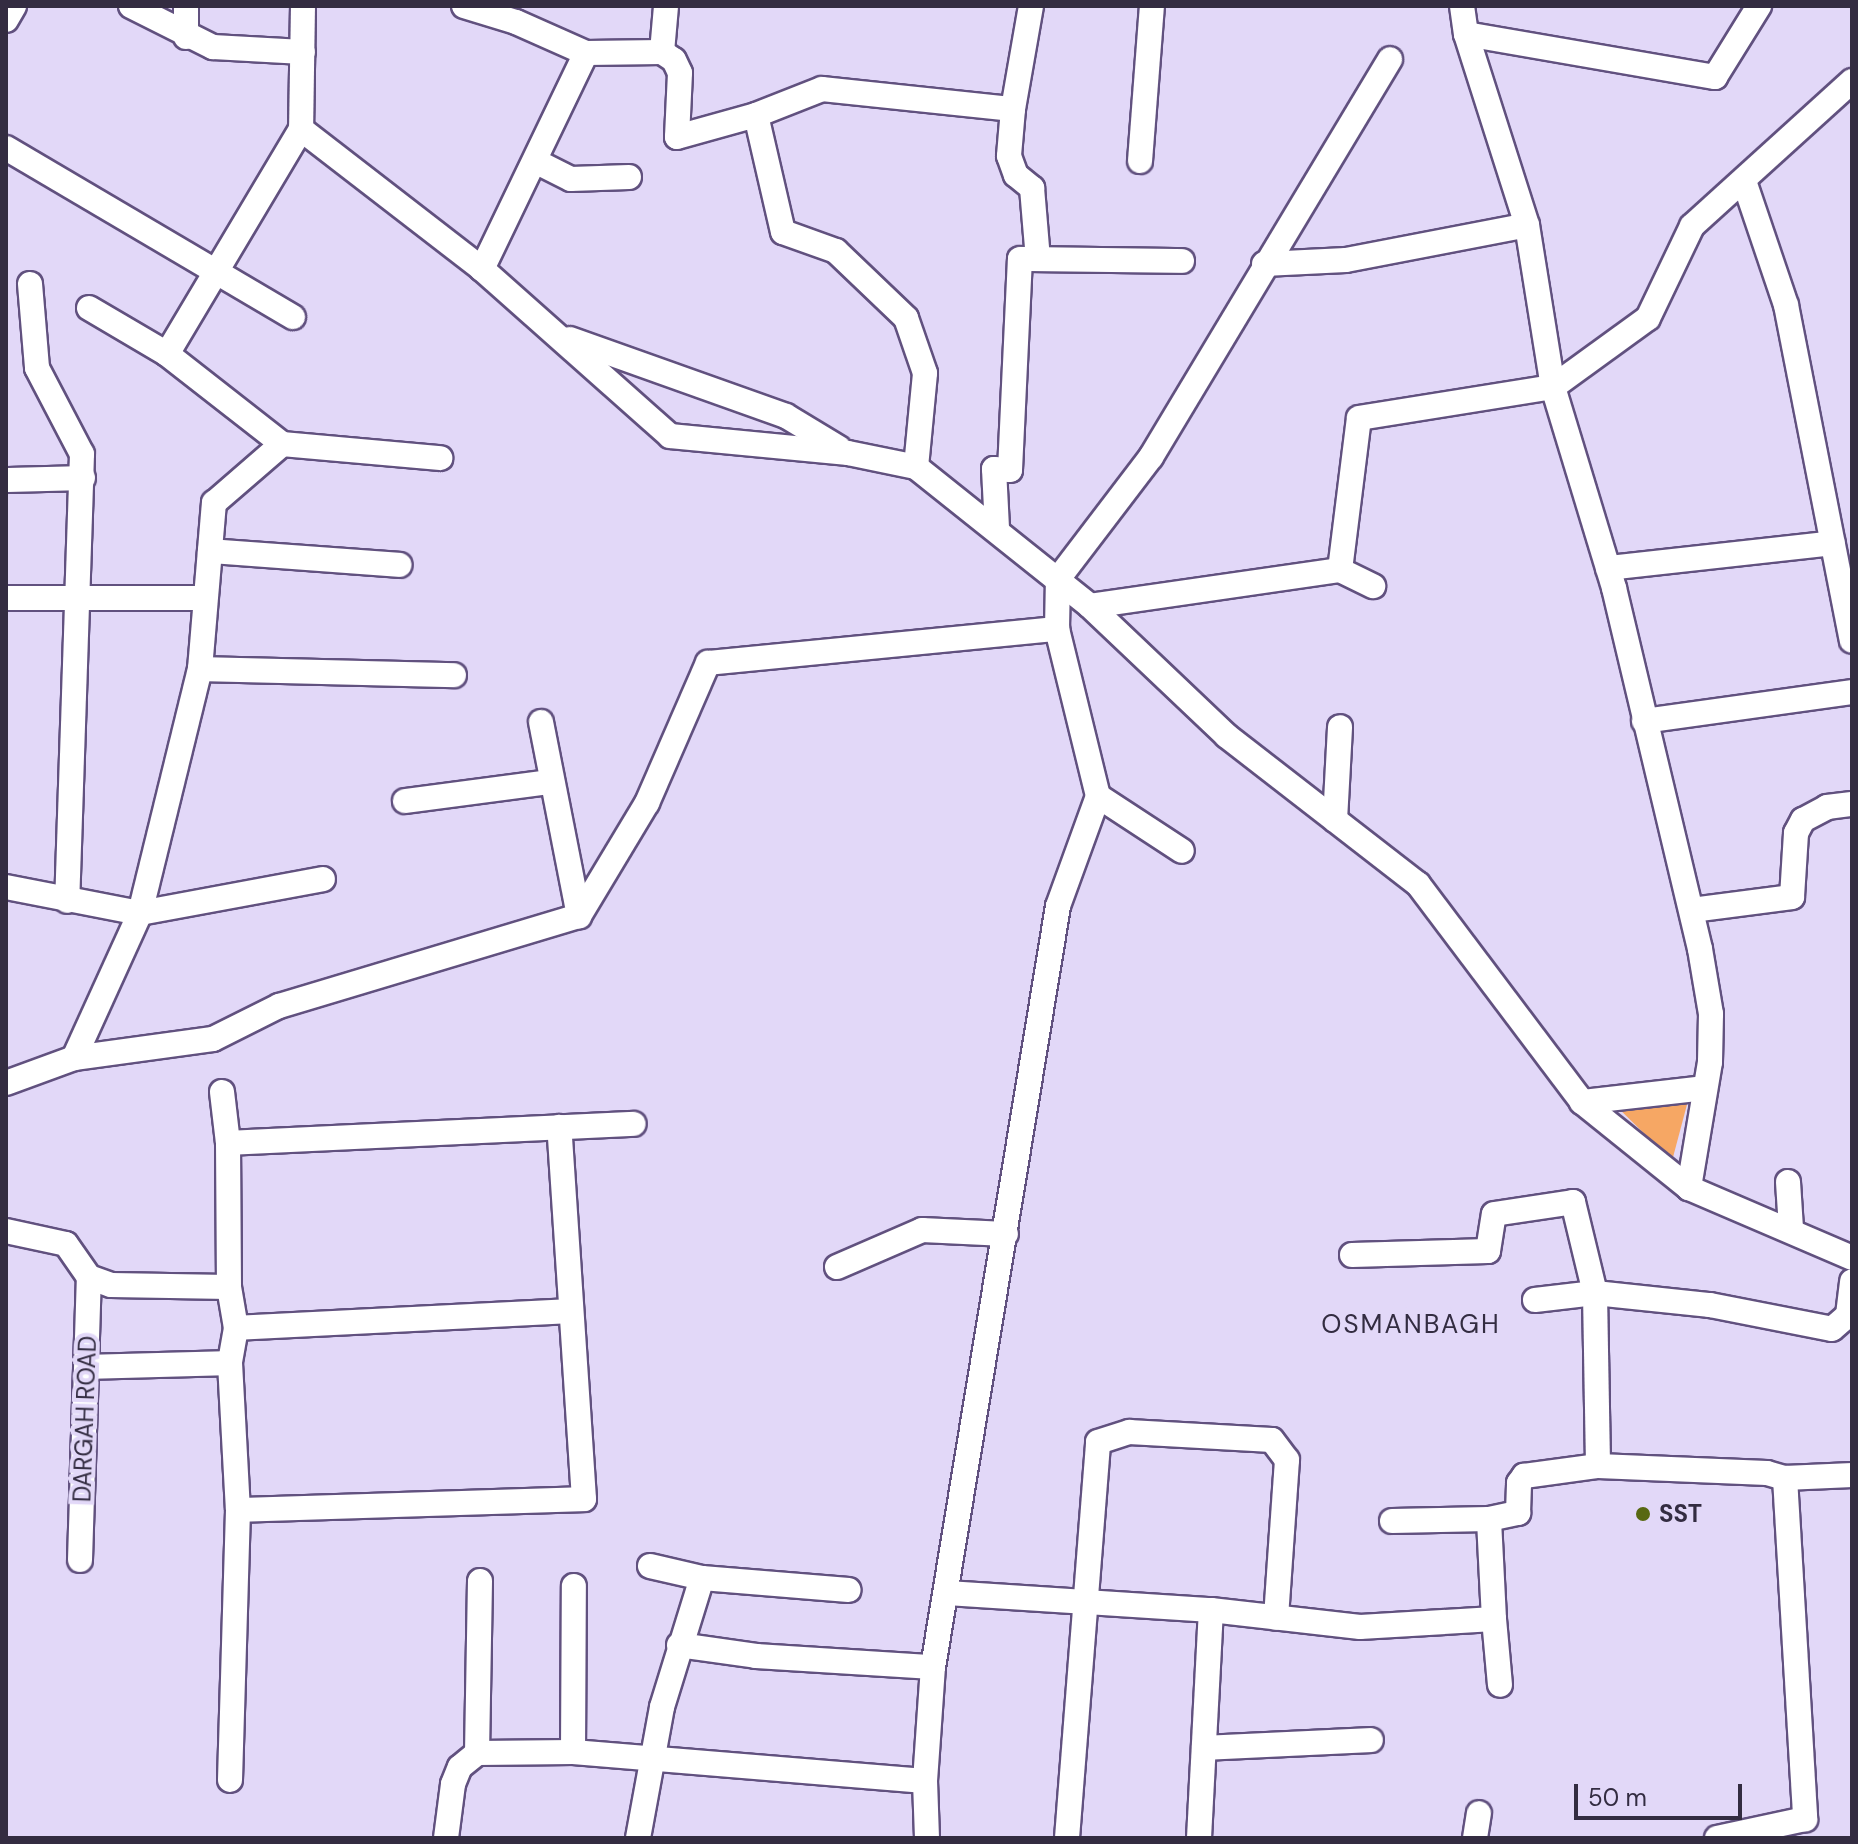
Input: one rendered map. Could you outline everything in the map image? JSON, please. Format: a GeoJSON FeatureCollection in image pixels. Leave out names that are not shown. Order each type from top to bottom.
{"type":"FeatureCollection","features":[{"type":"Feature","properties":{"kind":"street"},"geometry":{"type":"LineString","coordinates":[[6,20],[14,6]]}},
{"type":"Feature","properties":{"kind":"street"},"geometry":{"type":"LineString","coordinates":[[131,6],[186,37],[213,47],[303,52]]}},
{"type":"Feature","properties":{"kind":"street"},"geometry":{"type":"LineString","coordinates":[[186,6],[186,37]]}},
{"type":"Feature","properties":{"kind":"street"},"geometry":{"type":"LineString","coordinates":[[167,354],[301,129],[303,6]]}},
{"type":"Feature","properties":{"kind":"street"},"geometry":{"type":"LineString","coordinates":[[464,6],[516,22],[586,53],[662,52]]}},
{"type":"Feature","properties":{"kind":"street"},"geometry":{"type":"LineString","coordinates":[[666,6],[662,52],[680,73],[677,137],[756,115],[822,89],[1013,109]]}},
{"type":"Feature","properties":{"kind":"street"},"geometry":{"type":"LineString","coordinates":[[1031,6],[1013,109],[1009,156],[1016,175],[1032,188],[1038,259]]}},
{"type":"Feature","properties":{"kind":"street"},"geometry":{"type":"LineString","coordinates":[[1140,161],[1152,6]]}},
{"type":"Feature","properties":{"kind":"street"},"geometry":{"type":"LineString","coordinates":[[1462,6],[1466,34],[1527,225],[1553,387],[1608,568],[1692,910],[1711,1014],[1710,1062],[1689,1188]]}},
{"type":"Feature","properties":{"kind":"street"},"geometry":{"type":"LineString","coordinates":[[1466,34],[1715,77],[1759,6]]}},
{"type":"Feature","properties":{"kind":"street"},"geometry":{"type":"LineString","coordinates":[[482,269],[586,53]]}},
{"type":"Feature","properties":{"kind":"street"},"geometry":{"type":"LineString","coordinates":[[927,1838],[925,1781],[933,1667],[1058,906],[1098,796],[1057,629],[1058,579],[1151,457],[1264,264],[1390,59]]}},
{"type":"Feature","properties":{"kind":"street"},"geometry":{"type":"LineString","coordinates":[[1340,570],[1359,418],[1553,387],[1648,318],[1692,226],[1852,81]]}},
{"type":"Feature","properties":{"kind":"street"},"geometry":{"type":"LineString","coordinates":[[756,115],[783,232],[836,251],[906,318],[925,373],[916,467]]}},
{"type":"Feature","properties":{"kind":"street"},"geometry":{"type":"LineString","coordinates":[[301,129],[482,269],[562,336],[670,436],[848,453],[916,467],[997,528],[1090,606],[1227,736],[1418,884],[1582,1102],[1689,1188],[1791,1229],[1852,1258]]}},
{"type":"Feature","properties":{"kind":"street"},"geometry":{"type":"LineString","coordinates":[[6,148],[293,317]]}},
{"type":"Feature","properties":{"kind":"street"},"geometry":{"type":"LineString","coordinates":[[535,161],[571,179],[629,177]]}},
{"type":"Feature","properties":{"kind":"street"},"geometry":{"type":"LineString","coordinates":[[1744,181],[1786,305],[1833,543],[1847,584],[1852,641]]}},
{"type":"Feature","properties":{"kind":"street"},"geometry":{"type":"LineString","coordinates":[[1264,264],[1346,260],[1527,225]]}},
{"type":"Feature","properties":{"kind":"street"},"geometry":{"type":"LineString","coordinates":[[997,528],[994,469],[1010,470],[1020,259],[1182,261]]}},
{"type":"Feature","properties":{"kind":"street"},"geometry":{"type":"LineString","coordinates":[[30,284],[37,368],[82,454],[67,901]]}},
{"type":"Feature","properties":{"kind":"street"},"geometry":{"type":"LineString","coordinates":[[89,308],[167,354],[282,444],[440,458]]}},
{"type":"Feature","properties":{"kind":"street"},"geometry":{"type":"LineString","coordinates":[[562,336],[786,416],[848,453]]}},
{"type":"Feature","properties":{"kind":"street"},"geometry":{"type":"LineString","coordinates":[[74,1058],[140,913],[200,669],[214,503],[282,444]]}},
{"type":"Feature","properties":{"kind":"street"},"geometry":{"type":"LineString","coordinates":[[6,480],[83,478]]}},
{"type":"Feature","properties":{"kind":"street"},"geometry":{"type":"LineString","coordinates":[[1608,568],[1833,543]]}},
{"type":"Feature","properties":{"kind":"street"},"geometry":{"type":"LineString","coordinates":[[210,551],[399,565]]}},
{"type":"Feature","properties":{"kind":"street"},"geometry":{"type":"LineString","coordinates":[[1090,606],[1340,570],[1373,586]]}},
{"type":"Feature","properties":{"kind":"street"},"geometry":{"type":"LineString","coordinates":[[6,598],[205,598]]}},
{"type":"Feature","properties":{"kind":"street"},"geometry":{"type":"LineString","coordinates":[[6,1083],[74,1058],[213,1039],[279,1006],[579,916],[647,803],[708,663],[1057,629]]}},
{"type":"Feature","properties":{"kind":"street"},"geometry":{"type":"LineString","coordinates":[[200,669],[454,675]]}},
{"type":"Feature","properties":{"kind":"street"},"geometry":{"type":"LineString","coordinates":[[1644,721],[1852,692]]}},
{"type":"Feature","properties":{"kind":"street"},"geometry":{"type":"LineString","coordinates":[[541,722],[550,782],[579,916]]}},
{"type":"Feature","properties":{"kind":"street"},"geometry":{"type":"LineString","coordinates":[[1335,820],[1340,727]]}},
{"type":"Feature","properties":{"kind":"street"},"geometry":{"type":"LineString","coordinates":[[405,801],[550,782]]}},
{"type":"Feature","properties":{"kind":"street"},"geometry":{"type":"LineString","coordinates":[[1098,796],[1182,851]]}},
{"type":"Feature","properties":{"kind":"street"},"geometry":{"type":"LineString","coordinates":[[1692,910],[1792,897],[1796,833],[1803,820],[1827,807],[1852,804]]}},
{"type":"Feature","properties":{"kind":"street"},"geometry":{"type":"LineString","coordinates":[[6,887],[140,913],[323,879]]}},
{"type":"Feature","properties":{"kind":"street"},"geometry":{"type":"LineString","coordinates":[[1582,1102],[1704,1088]]}},
{"type":"Feature","properties":{"kind":"street"},"geometry":{"type":"LineString","coordinates":[[222,1092],[228,1143],[229,1287],[236,1328],[230,1363],[238,1510],[230,1780]]}},
{"type":"Feature","properties":{"kind":"street"},"geometry":{"type":"LineString","coordinates":[[228,1143],[634,1124]]}},
{"type":"Feature","properties":{"kind":"street"},"geometry":{"type":"LineString","coordinates":[[238,1510],[584,1499],[559,1127]]}},
{"type":"Feature","properties":{"kind":"street"},"geometry":{"type":"LineString","coordinates":[[1788,1182],[1791,1229]]}},
{"type":"Feature","properties":{"kind":"street"},"geometry":{"type":"LineString","coordinates":[[1352,1255],[1488,1251],[1494,1214],[1573,1202],[1595,1293],[1598,1466]]}},
{"type":"Feature","properties":{"kind":"street"},"geometry":{"type":"LineString","coordinates":[[837,1267],[922,1230],[1006,1234]]}},
{"type":"Feature","properties":{"kind":"street"},"geometry":{"type":"LineString","coordinates":[[6,1231],[66,1244],[89,1277],[111,1285],[229,1287]]}},
{"type":"Feature","properties":{"kind":"street","name":"DARGAH ROAD"},"geometry":{"type":"LineString","coordinates":[[80,1560],[89,1277]]}},
{"type":"Feature","properties":{"kind":"street"},"geometry":{"type":"LineString","coordinates":[[1535,1300],[1595,1293],[1710,1305],[1816,1330],[1847,1326],[1852,1281]]}},
{"type":"Feature","properties":{"kind":"street"},"geometry":{"type":"LineString","coordinates":[[236,1328],[570,1311]]}},
{"type":"Feature","properties":{"kind":"street"},"geometry":{"type":"LineString","coordinates":[[87,1367],[230,1363]]}},
{"type":"Feature","properties":{"kind":"street"},"geometry":{"type":"LineString","coordinates":[[1067,1838],[1089,1601],[1098,1442],[1129,1432],[1272,1440],[1287,1460],[1276,1618]]}},
{"type":"Feature","properties":{"kind":"street"},"geometry":{"type":"LineString","coordinates":[[1392,1521],[1489,1519],[1518,1513],[1519,1483],[1524,1476],[1598,1466],[1785,1478],[1852,1475]]}},
{"type":"Feature","properties":{"kind":"street"},"geometry":{"type":"LineString","coordinates":[[1717,1838],[1807,1829],[1785,1478]]}},
{"type":"Feature","properties":{"kind":"street"},"geometry":{"type":"LineString","coordinates":[[1489,1519],[1500,1685]]}},
{"type":"Feature","properties":{"kind":"street"},"geometry":{"type":"LineString","coordinates":[[650,1566],[702,1578],[849,1590]]}},
{"type":"Feature","properties":{"kind":"street"},"geometry":{"type":"LineString","coordinates":[[638,1838],[650,1760],[679,1645],[702,1578]]}},
{"type":"Feature","properties":{"kind":"street"},"geometry":{"type":"LineString","coordinates":[[477,1753],[480,1581]]}},
{"type":"Feature","properties":{"kind":"street"},"geometry":{"type":"LineString","coordinates":[[573,1752],[574,1586]]}},
{"type":"Feature","properties":{"kind":"street"},"geometry":{"type":"LineString","coordinates":[[947,1593],[1211,1610],[1360,1627],[1494,1619]]}},
{"type":"Feature","properties":{"kind":"street"},"geometry":{"type":"LineString","coordinates":[[1199,1838],[1211,1610]]}},
{"type":"Feature","properties":{"kind":"street"},"geometry":{"type":"LineString","coordinates":[[679,1645],[756,1656],[933,1667]]}},
{"type":"Feature","properties":{"kind":"street"},"geometry":{"type":"LineString","coordinates":[[1204,1748],[1371,1740]]}},
{"type":"Feature","properties":{"kind":"street"},"geometry":{"type":"LineString","coordinates":[[446,1838],[453,1784],[460,1767],[477,1753],[573,1752],[925,1781]]}},
{"type":"Feature","properties":{"kind":"street"},"geometry":{"type":"LineString","coordinates":[[1475,1838],[1479,1813]]}},
{"type":"Feature","properties":{"kind":"shaded area"},"geometry":{"type":"Polygon","coordinates":[[[1693,1082],[1672,1161],[1603,1093],[1693,1082]]]}},
{"type":"Feature","properties":{"kind":"place","name":"SST"},"geometry":{"type":"Point","coordinates":[1643,1514]}},
{"type":"Feature","properties":{"kind":"district","name":"OSMANBAGH"},"geometry":{"type":"Point","coordinates":[1411,1325]}}]}
